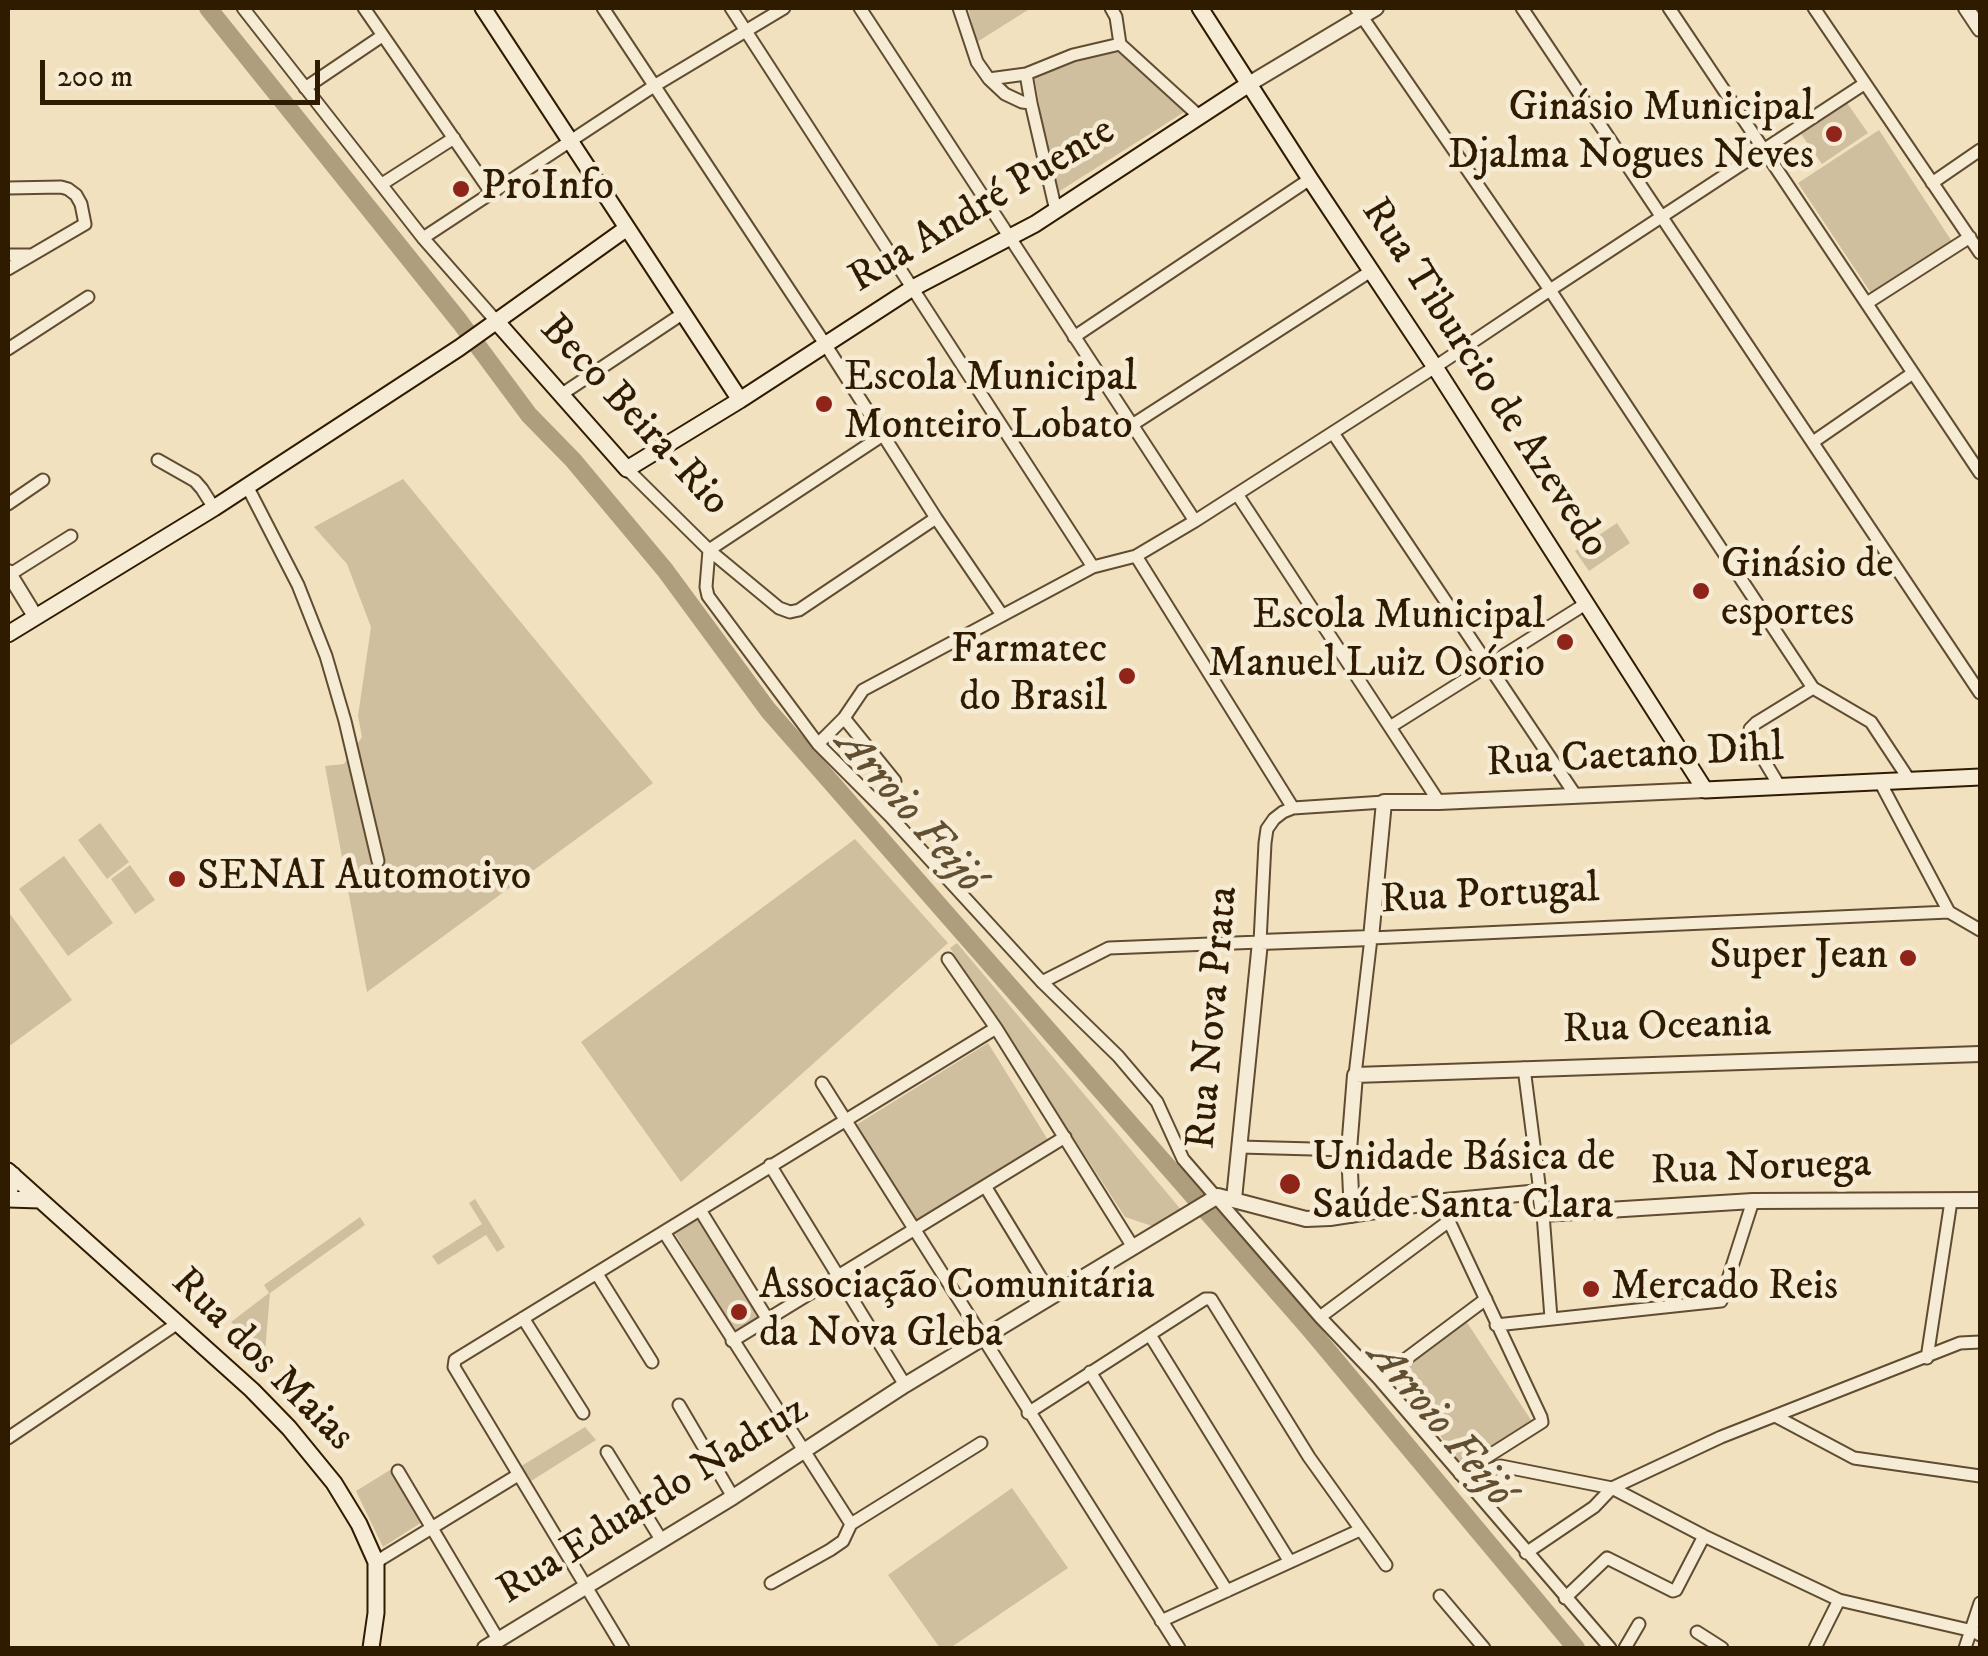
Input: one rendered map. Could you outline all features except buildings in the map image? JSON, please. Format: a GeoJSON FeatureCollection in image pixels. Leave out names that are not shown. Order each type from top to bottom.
{"type":"FeatureCollection","features":[{"type":"Feature","properties":{"kind":"main road"},"geometry":{"type":"LineString","coordinates":[[483,8],[740,400]]}},
{"type":"Feature","properties":{"kind":"main road","name":"Rua Tiburcio de Azevedo"},"geometry":{"type":"LineString","coordinates":[[1200,8],[1705,790]]}},
{"type":"Feature","properties":{"kind":"main road","name":"Rua André Puente"},"geometry":{"type":"LineString","coordinates":[[627,468],[911,290],[1056,211],[1249,84]]}},
{"type":"Feature","properties":{"kind":"main road"},"geometry":{"type":"LineString","coordinates":[[8,634],[214,508],[459,348],[627,228]]}},
{"type":"Feature","properties":{"kind":"main road","name":"Beco Beira-Rio"},"geometry":{"type":"LineString","coordinates":[[497,322],[627,468]]}},
{"type":"Feature","properties":{"kind":"main road","name":"Rua Caetano Dihl"},"geometry":{"type":"LineString","coordinates":[[1705,790],[1980,777]]}},
{"type":"Feature","properties":{"kind":"main road","name":"Rua dos Maias"},"geometry":{"type":"LineString","coordinates":[[10,1173],[252,1390],[334,1482],[360,1524],[376,1562],[371,1648]]}},
{"type":"Feature","properties":{"kind":"street","name":"Beco Beira-Rio"},"geometry":{"type":"LineString","coordinates":[[243,8],[423,238],[497,322]]}},
{"type":"Feature","properties":{"kind":"street"},"geometry":{"type":"LineString","coordinates":[[364,8],[492,194]]}},
{"type":"Feature","properties":{"kind":"street"},"geometry":{"type":"LineString","coordinates":[[604,8],[1002,614]]}},
{"type":"Feature","properties":{"kind":"street"},"geometry":{"type":"LineString","coordinates":[[730,8],[1093,567]]}},
{"type":"Feature","properties":{"kind":"street"},"geometry":{"type":"LineString","coordinates":[[423,238],[654,86],[784,8]]}},
{"type":"Feature","properties":{"kind":"street"},"geometry":{"type":"LineString","coordinates":[[860,8],[1194,521]]}},
{"type":"Feature","properties":{"kind":"street"},"geometry":{"type":"LineString","coordinates":[[959,8],[977,62],[989,79],[1005,94],[1031,103]]}},
{"type":"Feature","properties":{"kind":"street"},"geometry":{"type":"LineString","coordinates":[[1111,8],[1120,44],[1198,116]]}},
{"type":"Feature","properties":{"kind":"street","name":"Rua André Puente"},"geometry":{"type":"LineString","coordinates":[[1249,84],[1359,12],[1376,8]]}},
{"type":"Feature","properties":{"kind":"street"},"geometry":{"type":"LineString","coordinates":[[1522,8],[1978,685]]}},
{"type":"Feature","properties":{"kind":"street"},"geometry":{"type":"LineString","coordinates":[[1669,8],[1980,473]]}},
{"type":"Feature","properties":{"kind":"street"},"geometry":{"type":"LineString","coordinates":[[1814,8],[1980,254]]}},
{"type":"Feature","properties":{"kind":"street"},"geometry":{"type":"LineString","coordinates":[[1966,8],[1980,29]]}},
{"type":"Feature","properties":{"kind":"street"},"geometry":{"type":"LineString","coordinates":[[1359,12],[1550,290],[1813,688],[1872,722],[1910,781]]}},
{"type":"Feature","properties":{"kind":"street"},"geometry":{"type":"LineString","coordinates":[[305,88],[382,36]]}},
{"type":"Feature","properties":{"kind":"street"},"geometry":{"type":"LineString","coordinates":[[989,79],[1026,74],[1073,54],[1120,44]]}},
{"type":"Feature","properties":{"kind":"street"},"geometry":{"type":"LineString","coordinates":[[1026,74],[1056,211]]}},
{"type":"Feature","properties":{"kind":"street"},"geometry":{"type":"LineString","coordinates":[[818,744],[844,718],[863,690],[1093,567],[1136,556],[1194,521],[1864,84]]}},
{"type":"Feature","properties":{"kind":"street"},"geometry":{"type":"LineString","coordinates":[[382,184],[454,138]]}},
{"type":"Feature","properties":{"kind":"street"},"geometry":{"type":"LineString","coordinates":[[1932,183],[1980,150]]}},
{"type":"Feature","properties":{"kind":"street"},"geometry":{"type":"LineString","coordinates":[[1074,337],[1310,180]]}},
{"type":"Feature","properties":{"kind":"street"},"geometry":{"type":"LineString","coordinates":[[8,188],[68,189],[81,204],[85,224],[8,269]]}},
{"type":"Feature","properties":{"kind":"street"},"geometry":{"type":"LineString","coordinates":[[1867,303],[1970,237]]}},
{"type":"Feature","properties":{"kind":"street"},"geometry":{"type":"LineString","coordinates":[[8,255],[29,255]]}},
{"type":"Feature","properties":{"kind":"street"},"geometry":{"type":"LineString","coordinates":[[1132,426],[1371,270]]}},
{"type":"Feature","properties":{"kind":"street"},"geometry":{"type":"LineString","coordinates":[[8,349],[88,297]]}},
{"type":"Feature","properties":{"kind":"street"},"geometry":{"type":"LineString","coordinates":[[562,394],[682,314]]}},
{"type":"Feature","properties":{"kind":"street"},"geometry":{"type":"LineString","coordinates":[[1813,442],[1913,373]]}},
{"type":"Feature","properties":{"kind":"street"},"geometry":{"type":"LineString","coordinates":[[1333,433],[1576,796]]}},
{"type":"Feature","properties":{"kind":"street"},"geometry":{"type":"LineString","coordinates":[[883,435],[709,550],[779,608],[790,612],[799,610],[936,518]]}},
{"type":"Feature","properties":{"kind":"street"},"geometry":{"type":"LineString","coordinates":[[158,460],[195,481],[214,508]]}},
{"type":"Feature","properties":{"kind":"street","name":"Beco Beira-Rio"},"geometry":{"type":"LineString","coordinates":[[627,468],[709,550],[708,596],[818,744],[890,816],[1042,982],[1118,1056],[1157,1102],[1184,1158],[1214,1198],[1379,1379],[1610,1648]]}},
{"type":"Feature","properties":{"kind":"street"},"geometry":{"type":"LineString","coordinates":[[8,504],[42,480]]}},
{"type":"Feature","properties":{"kind":"street"},"geometry":{"type":"LineString","coordinates":[[247,486],[298,585],[326,656],[378,861]]}},
{"type":"Feature","properties":{"kind":"street"},"geometry":{"type":"LineString","coordinates":[[1237,494],[1438,802]]}},
{"type":"Feature","properties":{"kind":"street"},"geometry":{"type":"LineString","coordinates":[[35,616],[8,573],[71,536]]}},
{"type":"Feature","properties":{"kind":"street"},"geometry":{"type":"LineString","coordinates":[[1136,556],[1292,808]]}},
{"type":"Feature","properties":{"kind":"street"},"geometry":{"type":"LineString","coordinates":[[1390,728],[1587,602]]}},
{"type":"Feature","properties":{"kind":"street"},"geometry":{"type":"LineString","coordinates":[[1780,786],[1750,738],[1750,729],[1813,688]]}},
{"type":"Feature","properties":{"kind":"street"},"geometry":{"type":"LineString","coordinates":[[844,718],[895,781]]}},
{"type":"Feature","properties":{"kind":"street"},"geometry":{"type":"LineString","coordinates":[[1880,782],[1950,912],[1980,930]]}},
{"type":"Feature","properties":{"kind":"street","name":"Rua Caetano Dihl"},"geometry":{"type":"LineString","coordinates":[[1292,808],[1705,790]]}},
{"type":"Feature","properties":{"kind":"street"},"geometry":{"type":"LineString","coordinates":[[1352,1215],[1349,1150],[1384,802]]}},
{"type":"Feature","properties":{"kind":"street","name":"Rua Nova Prata"},"geometry":{"type":"LineString","coordinates":[[1234,1199],[1260,942],[1264,844],[1274,819],[1292,808]]}},
{"type":"Feature","properties":{"kind":"street","name":"Rua Portugal"},"geometry":{"type":"LineString","coordinates":[[1042,982],[1109,948],[1950,912]]}},
{"type":"Feature","properties":{"kind":"street"},"geometry":{"type":"LineString","coordinates":[[948,959],[996,1028],[1133,1247]]}},
{"type":"Feature","properties":{"kind":"street"},"geometry":{"type":"LineString","coordinates":[[622,1648],[455,1360],[996,1028]]}},
{"type":"Feature","properties":{"kind":"street","name":"Rua Oceania"},"geometry":{"type":"LineString","coordinates":[[1355,1075],[1980,1054]]}},
{"type":"Feature","properties":{"kind":"street"},"geometry":{"type":"LineString","coordinates":[[1524,1068],[1543,1214],[1551,1318]]}},
{"type":"Feature","properties":{"kind":"street"},"geometry":{"type":"LineString","coordinates":[[822,1083],[1179,1648]]}},
{"type":"Feature","properties":{"kind":"street"},"geometry":{"type":"LineString","coordinates":[[732,1341],[1065,1137]]}},
{"type":"Feature","properties":{"kind":"street"},"geometry":{"type":"LineString","coordinates":[[1240,1147],[1349,1150]]}},
{"type":"Feature","properties":{"kind":"street"},"geometry":{"type":"LineString","coordinates":[[770,1165],[906,1385]]}},
{"type":"Feature","properties":{"kind":"street"},"geometry":{"type":"LineString","coordinates":[[985,1186],[1052,1296]]}},
{"type":"Feature","properties":{"kind":"street"},"geometry":{"type":"LineString","coordinates":[[1214,1198],[1234,1199],[1306,1219],[1540,1192]]}},
{"type":"Feature","properties":{"kind":"street","name":"Rua Eduardo Nadruz"},"geometry":{"type":"LineString","coordinates":[[492,1644],[1214,1198]]}},
{"type":"Feature","properties":{"kind":"street","name":"Rua Noruega"},"geometry":{"type":"LineString","coordinates":[[1543,1214],[1753,1202],[1980,1200]]}},
{"type":"Feature","properties":{"kind":"street"},"geometry":{"type":"LineString","coordinates":[[1927,1358],[1951,1201]]}},
{"type":"Feature","properties":{"kind":"street"},"geometry":{"type":"LineString","coordinates":[[1440,1202],[1542,1422],[1460,1474]]}},
{"type":"Feature","properties":{"kind":"street"},"geometry":{"type":"LineString","coordinates":[[1496,1325],[1722,1300],[1753,1202]]}},
{"type":"Feature","properties":{"kind":"street"},"geometry":{"type":"LineString","coordinates":[[700,1210],[768,1320]]}},
{"type":"Feature","properties":{"kind":"street"},"geometry":{"type":"LineString","coordinates":[[1320,1318],[1449,1221]]}},
{"type":"Feature","properties":{"kind":"street"},"geometry":{"type":"LineString","coordinates":[[664,1232],[851,1524]]}},
{"type":"Feature","properties":{"kind":"street"},"geometry":{"type":"LineString","coordinates":[[597,1274],[652,1362]]}},
{"type":"Feature","properties":{"kind":"street"},"geometry":{"type":"LineString","coordinates":[[1028,1413],[1211,1299],[1309,1457],[1386,1565]]}},
{"type":"Feature","properties":{"kind":"street"},"geometry":{"type":"LineString","coordinates":[[1379,1379],[1486,1299]]}},
{"type":"Feature","properties":{"kind":"street"},"geometry":{"type":"LineString","coordinates":[[523,1318],[582,1413]]}},
{"type":"Feature","properties":{"kind":"street"},"geometry":{"type":"LineString","coordinates":[[8,1438],[178,1322]]}},
{"type":"Feature","properties":{"kind":"street"},"geometry":{"type":"LineString","coordinates":[[1150,1335],[1290,1562]]}},
{"type":"Feature","properties":{"kind":"street"},"geometry":{"type":"LineString","coordinates":[[1526,1553],[1594,1507],[1612,1488],[1720,1437],[1960,1343],[1980,1342]]}},
{"type":"Feature","properties":{"kind":"street"},"geometry":{"type":"LineString","coordinates":[[1090,1372],[1227,1591]]}},
{"type":"Feature","properties":{"kind":"street"},"geometry":{"type":"LineString","coordinates":[[678,1405],[733,1497]]}},
{"type":"Feature","properties":{"kind":"street"},"geometry":{"type":"LineString","coordinates":[[1775,1416],[1854,1458],[1980,1476]]}},
{"type":"Feature","properties":{"kind":"street"},"geometry":{"type":"LineString","coordinates":[[771,1583],[843,1541],[851,1524],[981,1442]]}},
{"type":"Feature","properties":{"kind":"street"},"geometry":{"type":"LineString","coordinates":[[607,1452],[662,1541]]}},
{"type":"Feature","properties":{"kind":"street"},"geometry":{"type":"LineString","coordinates":[[1470,1485],[1501,1466],[1612,1488],[1840,1600],[1977,1633]]}},
{"type":"Feature","properties":{"kind":"street"},"geometry":{"type":"LineString","coordinates":[[398,1471],[434,1528],[492,1644]]}},
{"type":"Feature","properties":{"kind":"street"},"geometry":{"type":"LineString","coordinates":[[376,1562],[518,1474]]}},
{"type":"Feature","properties":{"kind":"street"},"geometry":{"type":"LineString","coordinates":[[1162,1621],[1360,1530]]}},
{"type":"Feature","properties":{"kind":"street"},"geometry":{"type":"LineString","coordinates":[[1565,1598],[1607,1558],[1676,1590],[1704,1536]]}},
{"type":"Feature","properties":{"kind":"street"},"geometry":{"type":"LineString","coordinates":[[1440,1596],[1484,1648]]}},
{"type":"Feature","properties":{"kind":"street"},"geometry":{"type":"LineString","coordinates":[[1820,1646],[1840,1600]]}},
{"type":"Feature","properties":{"kind":"street"},"geometry":{"type":"LineString","coordinates":[[1966,1648],[1977,1633],[1980,1603]]}},
{"type":"Feature","properties":{"kind":"street"},"geometry":{"type":"LineString","coordinates":[[1626,1648],[1638,1624]]}},
{"type":"Feature","properties":{"kind":"street"},"geometry":{"type":"LineString","coordinates":[[1697,1632],[1722,1648]]}},
{"type":"Feature","properties":{"kind":"shaded area"},"geometry":{"type":"Polygon","coordinates":[[[968,8],[1031,8],[977,42],[968,8]]]}},
{"type":"Feature","properties":{"kind":"shaded area"},"geometry":{"type":"Polygon","coordinates":[[[1115,49],[1186,111],[1055,194],[1034,75],[1115,49]]]}},
{"type":"Feature","properties":{"kind":"shaded area","name":"Ginásio Municipal Djalma Nogues Neves"},"geometry":{"type":"Polygon","coordinates":[[[1847,103],[1868,133],[1822,164],[1801,134],[1847,103]]]}},
{"type":"Feature","properties":{"kind":"shaded area"},"geometry":{"type":"Polygon","coordinates":[[[1879,130],[1953,243],[1873,296],[1798,183],[1879,130]]]}},
{"type":"Feature","properties":{"kind":"shaded area"},"geometry":{"type":"Polygon","coordinates":[[[403,479],[653,783],[367,992],[325,766],[344,764],[362,737],[358,716],[371,627],[347,564],[314,527],[403,479]]]}},
{"type":"Feature","properties":{"kind":"shaded area"},"geometry":{"type":"Polygon","coordinates":[[[1617,523],[1630,543],[1589,571],[1575,551],[1617,523]]]}},
{"type":"Feature","properties":{"kind":"shaded area"},"geometry":{"type":"Polygon","coordinates":[[[100,823],[129,862],[107,879],[78,840],[100,823]]]}},
{"type":"Feature","properties":{"kind":"shaded area"},"geometry":{"type":"Polygon","coordinates":[[[855,839],[948,943],[681,1182],[581,1042],[855,839]]]}},
{"type":"Feature","properties":{"kind":"shaded area"},"geometry":{"type":"Polygon","coordinates":[[[64,856],[113,923],[68,956],[19,889],[64,856]]]}},
{"type":"Feature","properties":{"kind":"shaded area"},"geometry":{"type":"Polygon","coordinates":[[[130,865],[155,900],[135,914],[111,879],[130,865]]]}},
{"type":"Feature","properties":{"kind":"shaded area"},"geometry":{"type":"Polygon","coordinates":[[[8,911],[72,1000],[8,1047],[8,911]]]}},
{"type":"Feature","properties":{"kind":"shaded area"},"geometry":{"type":"Polygon","coordinates":[[[957,943],[1183,1212],[1152,1226],[1125,1217],[950,948],[957,943]]]}},
{"type":"Feature","properties":{"kind":"shaded area"},"geometry":{"type":"Polygon","coordinates":[[[988,1043],[1048,1140],[915,1221],[856,1125],[988,1043]]]}},
{"type":"Feature","properties":{"kind":"shaded area"},"geometry":{"type":"Polygon","coordinates":[[[475,1199],[505,1247],[497,1252],[486,1235],[438,1265],[432,1256],[482,1224],[469,1203],[475,1199]]]}},
{"type":"Feature","properties":{"kind":"shaded area"},"geometry":{"type":"Polygon","coordinates":[[[697,1216],[760,1319],[735,1334],[673,1230],[697,1216]]]}},
{"type":"Feature","properties":{"kind":"shaded area"},"geometry":{"type":"Polygon","coordinates":[[[360,1217],[365,1225],[270,1293],[265,1352],[231,1322],[269,1293],[264,1285],[360,1217]]]}},
{"type":"Feature","properties":{"kind":"shaded area"},"geometry":{"type":"Polygon","coordinates":[[[1466,1321],[1531,1420],[1460,1466],[1396,1367],[1466,1321]]]}},
{"type":"Feature","properties":{"kind":"shaded area"},"geometry":{"type":"Polygon","coordinates":[[[585,1427],[596,1440],[528,1483],[518,1468],[585,1427]]]}},
{"type":"Feature","properties":{"kind":"shaded area"},"geometry":{"type":"Polygon","coordinates":[[[390,1470],[422,1522],[383,1547],[356,1491],[390,1470]]]}},
{"type":"Feature","properties":{"kind":"shaded area"},"geometry":{"type":"Polygon","coordinates":[[[1012,1488],[1068,1568],[950,1648],[940,1648],[888,1575],[1012,1488]]]}},
{"type":"Feature","properties":{"kind":"waterway","name":"Arroio Feijó"},"geometry":{"type":"LineString","coordinates":[[208,8],[460,322],[529,415],[573,460],[665,570],[768,710],[1308,1327],[1576,1648]]}},
{"type":"Feature","properties":{"kind":"place","name":"Ginásio Municipal Djalma Nogues Neves"},"geometry":{"type":"Point","coordinates":[1834,134]}},
{"type":"Feature","properties":{"kind":"place","name":"ProInfo"},"geometry":{"type":"Point","coordinates":[461,189]}},
{"type":"Feature","properties":{"kind":"place","name":"Escola Municipal Monteiro Lobato"},"geometry":{"type":"Point","coordinates":[824,404]}},
{"type":"Feature","properties":{"kind":"place","name":"Ginásio de esportes"},"geometry":{"type":"Point","coordinates":[1701,591]}},
{"type":"Feature","properties":{"kind":"place","name":"Escola Municipal Manuel Luiz Osório"},"geometry":{"type":"Point","coordinates":[1565,642]}},
{"type":"Feature","properties":{"kind":"place","name":"Farmatec do Brasil"},"geometry":{"type":"Point","coordinates":[1127,676]}},
{"type":"Feature","properties":{"kind":"place","name":"SENAI Automotivo"},"geometry":{"type":"Point","coordinates":[177,879]}},
{"type":"Feature","properties":{"kind":"place","name":"Super Jean"},"geometry":{"type":"Point","coordinates":[1908,958]}},
{"type":"Feature","properties":{"kind":"place","name":"Unidade Básica de Saúde Santa Clara"},"geometry":{"type":"Point","coordinates":[1290,1184]}},
{"type":"Feature","properties":{"kind":"place","name":"Mercado Reis"},"geometry":{"type":"Point","coordinates":[1591,1289]}},
{"type":"Feature","properties":{"kind":"place","name":"Associação Comunitária da Nova Gleba"},"geometry":{"type":"Point","coordinates":[739,1312]}}]}
